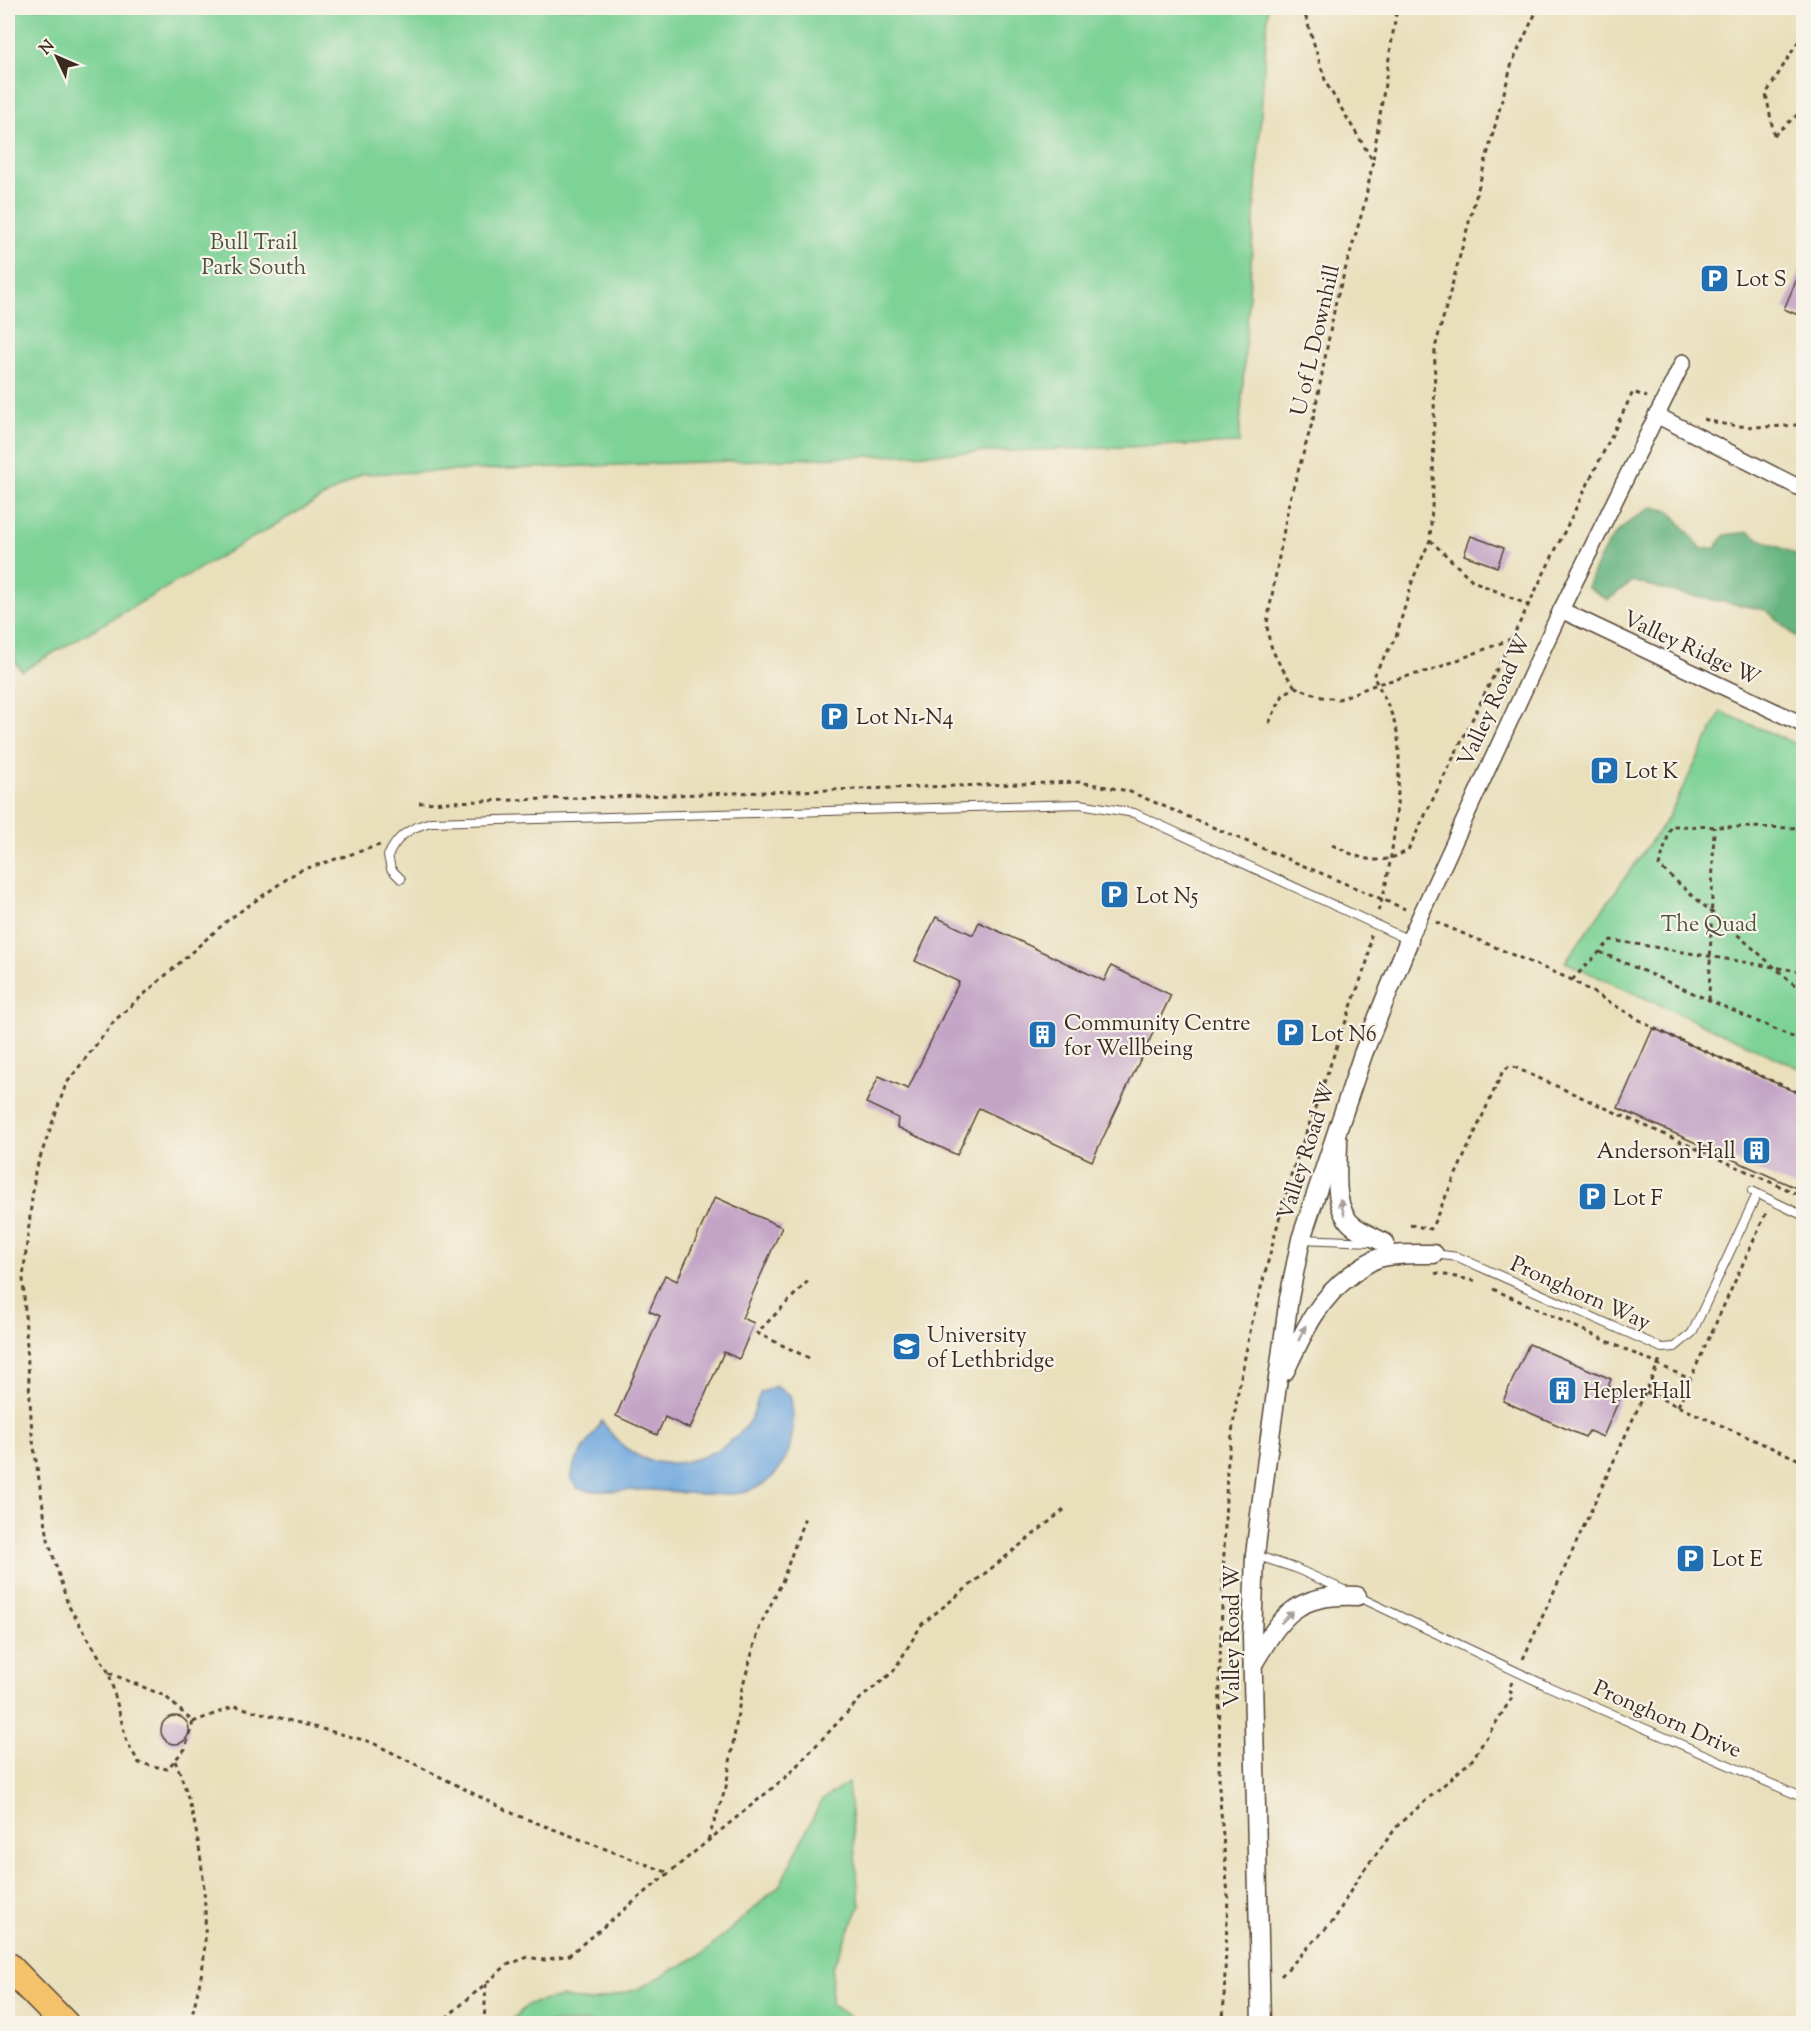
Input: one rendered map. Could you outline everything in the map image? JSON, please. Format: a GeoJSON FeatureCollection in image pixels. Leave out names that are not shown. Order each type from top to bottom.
{"type":"FeatureCollection","features":[{"type":"Feature","properties":{"kind":"highway"},"geometry":{"type":"LineString","coordinates":[[8,1966],[29,1990],[65,2024]]}},
{"type":"Feature","properties":{"kind":"highway"},"geometry":{"type":"LineString","coordinates":[[29,1990],[52,2024]]}},
{"type":"Feature","properties":{"kind":"street","name":"Valley Road W"},"geometry":{"type":"LineString","coordinates":[[1261,2024],[1253,1664],[1256,1555],[1289,1298],[1301,1239],[1337,1127],[1409,940],[1561,610],[1683,362]]}},
{"type":"Feature","properties":{"kind":"street"},"geometry":{"type":"LineString","coordinates":[[1659,409],[1803,490]]}},
{"type":"Feature","properties":{"kind":"street","name":"Valley Ridge W"},"geometry":{"type":"LineString","coordinates":[[1561,610],[1803,725]]}},
{"type":"Feature","properties":{"kind":"street"},"geometry":{"type":"LineString","coordinates":[[1337,1127],[1338,1190],[1342,1214],[1354,1226],[1385,1243]]}},
{"type":"Feature","properties":{"kind":"street"},"geometry":{"type":"LineString","coordinates":[[1277,1386],[1310,1317],[1325,1297],[1341,1282],[1377,1258],[1401,1254],[1434,1254]]}},
{"type":"Feature","properties":{"kind":"street"},"geometry":{"type":"LineString","coordinates":[[1253,1664],[1271,1634],[1304,1602],[1322,1596],[1357,1596]]}},
{"type":"Feature","properties":{"kind":"lane"},"geometry":{"type":"LineString","coordinates":[[401,879],[391,869],[388,856],[396,839],[414,826],[431,822],[1080,804],[1134,813],[1409,940]]}},
{"type":"Feature","properties":{"kind":"lane","name":"Pronghorn Way"},"geometry":{"type":"LineString","coordinates":[[1301,1239],[1385,1243],[1458,1257],[1665,1347],[1675,1347],[1692,1333],[1754,1193],[1772,1201]]}},
{"type":"Feature","properties":{"kind":"lane"},"geometry":{"type":"LineString","coordinates":[[1772,1201],[1803,1216]]}},
{"type":"Feature","properties":{"kind":"lane","name":"Pronghorn Drive"},"geometry":{"type":"LineString","coordinates":[[1256,1555],[1295,1568],[1517,1672],[1803,1798]]}},
{"type":"Feature","properties":{"kind":"path"},"geometry":{"type":"LineString","coordinates":[[1303,8],[1326,83],[1373,161]]}},
{"type":"Feature","properties":{"kind":"path","name":"U of L Downhill"},"geometry":{"type":"LineString","coordinates":[[1295,687],[1278,664],[1267,639],[1267,622],[1289,502],[1313,420],[1336,301],[1364,206],[1397,8]]}},
{"type":"Feature","properties":{"kind":"path"},"geometry":{"type":"LineString","coordinates":[[1373,924],[1383,900],[1390,861],[1399,772],[1397,733],[1388,701],[1373,676],[1396,637],[1413,579],[1430,540],[1435,348],[1512,63],[1529,22],[1538,8]]}},
{"type":"Feature","properties":{"kind":"path"},"geometry":{"type":"LineString","coordinates":[[1801,8],[1803,20]]}},
{"type":"Feature","properties":{"kind":"path"},"geometry":{"type":"LineString","coordinates":[[1803,32],[1766,94],[1774,135],[1803,109]]}},
{"type":"Feature","properties":{"kind":"path"},"geometry":{"type":"LineString","coordinates":[[1332,845],[1365,859],[1390,861],[1408,850],[1633,392],[1659,409]]}},
{"type":"Feature","properties":{"kind":"path"},"geometry":{"type":"LineString","coordinates":[[1701,418],[1734,425],[1763,427],[1803,424]]}},
{"type":"Feature","properties":{"kind":"path"},"geometry":{"type":"LineString","coordinates":[[1430,540],[1473,581],[1528,605]]}},
{"type":"Feature","properties":{"kind":"path"},"geometry":{"type":"LineString","coordinates":[[1269,723],[1283,694],[1295,687],[1322,697],[1339,699],[1377,684],[1432,670],[1512,639]]}},
{"type":"Feature","properties":{"kind":"path"},"geometry":{"type":"LineString","coordinates":[[419,804],[1080,782],[1128,791],[1572,980],[1653,1028],[1803,1095]]}},
{"type":"Feature","properties":{"kind":"path"},"geometry":{"type":"LineString","coordinates":[[1803,828],[1671,826],[1659,866],[1803,993]]}},
{"type":"Feature","properties":{"kind":"path"},"geometry":{"type":"LineString","coordinates":[[1709,1000],[1714,827]]}},
{"type":"Feature","properties":{"kind":"path"},"geometry":{"type":"LineString","coordinates":[[193,1722],[185,1749],[167,1768],[139,1763],[127,1742],[110,1673],[68,1605],[48,1539],[32,1434],[23,1278],[35,1172],[66,1084],[115,1020],[228,920],[298,872],[396,839]]}},
{"type":"Feature","properties":{"kind":"path"},"geometry":{"type":"LineString","coordinates":[[1572,980],[1611,940],[1803,972]]}},
{"type":"Feature","properties":{"kind":"path"},"geometry":{"type":"LineString","coordinates":[[1600,952],[1803,1042]]}},
{"type":"Feature","properties":{"kind":"path"},"geometry":{"type":"LineString","coordinates":[[1410,1225],[1431,1229],[1502,1072],[1514,1066],[1803,1197]]}},
{"type":"Feature","properties":{"kind":"path"},"geometry":{"type":"LineString","coordinates":[[1678,1406],[1779,1186]]}},
{"type":"Feature","properties":{"kind":"path"},"geometry":{"type":"LineString","coordinates":[[1432,1273],[1474,1280],[1690,1379]]}},
{"type":"Feature","properties":{"kind":"path"},"geometry":{"type":"LineString","coordinates":[[809,1358],[757,1333],[811,1278]]}},
{"type":"Feature","properties":{"kind":"path"},"geometry":{"type":"LineString","coordinates":[[1281,1976],[1334,1920],[1358,1878],[1399,1824],[1472,1760],[1513,1696],[1509,1689],[1665,1347]]}},
{"type":"Feature","properties":{"kind":"path"},"geometry":{"type":"LineString","coordinates":[[1646,1392],[1803,1462]]}},
{"type":"Feature","properties":{"kind":"path"},"geometry":{"type":"LineString","coordinates":[[439,2024],[507,1965],[528,1957],[544,1960],[569,1955],[708,1842],[786,1776],[861,1698],[893,1672],[922,1624],[1065,1509]]}},
{"type":"Feature","properties":{"kind":"path"},"geometry":{"type":"LineString","coordinates":[[708,1842],[726,1787],[742,1688],[760,1626],[782,1582],[805,1517]]}},
{"type":"Feature","properties":{"kind":"path"},"geometry":{"type":"LineString","coordinates":[[110,1673],[165,1696],[193,1722]]}},
{"type":"Feature","properties":{"kind":"path"},"geometry":{"type":"LineString","coordinates":[[193,1722],[235,1706],[371,1742],[516,1815],[669,1873]]}},
{"type":"Feature","properties":{"kind":"path"},"geometry":{"type":"LineString","coordinates":[[175,1760],[187,1789],[203,1871],[204,1956],[190,2024]]}},
{"type":"Feature","properties":{"kind":"path"},"geometry":{"type":"LineString","coordinates":[[484,2024],[486,1984]]}},
{"type":"Feature","properties":{"kind":"green space","name":"Bull Trail Park South"},"geometry":{"type":"Polygon","coordinates":[[[8,8],[1268,8],[1239,443],[363,474],[22,671],[8,652],[8,8]]]}},
{"type":"Feature","properties":{"kind":"green space"},"geometry":{"type":"Polygon","coordinates":[[[1652,507],[1670,511],[1702,549],[1715,548],[1725,535],[1749,532],[1803,559],[1803,643],[1766,610],[1686,595],[1632,581],[1608,600],[1587,587],[1611,540],[1627,524],[1652,507]]]}},
{"type":"Feature","properties":{"kind":"green space","name":"The Quad"},"geometry":{"type":"Polygon","coordinates":[[[1721,712],[1803,747],[1803,1070],[1565,962],[1669,816],[1721,712]]]}},
{"type":"Feature","properties":{"kind":"green space"},"geometry":{"type":"Polygon","coordinates":[[[848,1783],[860,1906],[832,1968],[831,2004],[859,2023],[508,2023],[529,2004],[561,1997],[589,2002],[638,1989],[704,1953],[780,1885],[821,1801],[848,1783]]]}},
{"type":"Feature","properties":{"kind":"water"},"geometry":{"type":"Polygon","coordinates":[[[775,1386],[790,1395],[793,1430],[790,1446],[776,1473],[749,1491],[730,1494],[690,1494],[651,1490],[595,1491],[577,1488],[571,1479],[574,1464],[602,1421],[622,1445],[646,1460],[659,1463],[688,1461],[711,1453],[734,1439],[750,1420],[760,1393],[775,1386]]]}},
{"type":"Feature","properties":{"kind":"building"},"geometry":{"type":"Polygon","coordinates":[[[1803,265],[1803,317],[1784,309],[1803,265]]]}},
{"type":"Feature","properties":{"kind":"building"},"geometry":{"type":"Polygon","coordinates":[[[1471,536],[1504,548],[1497,567],[1464,555],[1471,536]]]}},
{"type":"Feature","properties":{"kind":"building","name":"Community Centre for Wellbeing"},"geometry":{"type":"Polygon","coordinates":[[[936,917],[973,935],[979,922],[1104,981],[1111,966],[1171,995],[1092,1161],[979,1108],[957,1155],[897,1127],[898,1118],[866,1103],[879,1076],[908,1089],[959,982],[915,961],[936,917]]]}},
{"type":"Feature","properties":{"kind":"building","name":"Anderson Hall"},"geometry":{"type":"Polygon","coordinates":[[[1653,1028],[1803,1095],[1803,1191],[1618,1108],[1653,1028]]]}},
{"type":"Feature","properties":{"kind":"building"},"geometry":{"type":"Polygon","coordinates":[[[715,1197],[782,1227],[742,1318],[754,1323],[739,1359],[724,1352],[690,1429],[665,1417],[657,1435],[616,1416],[660,1316],[649,1311],[665,1275],[677,1281],[715,1197]]]}},
{"type":"Feature","properties":{"kind":"building","name":"Hepler Hall"},"geometry":{"type":"Polygon","coordinates":[[[1529,1344],[1611,1379],[1608,1387],[1622,1393],[1603,1437],[1589,1431],[1585,1437],[1503,1401],[1529,1344]]]}},
{"type":"Feature","properties":{"kind":"building"},"geometry":{"type":"Polygon","coordinates":[[[175,1716],[185,1720],[189,1730],[185,1740],[175,1744],[165,1740],[161,1730],[165,1720],[175,1716]]]}},
{"type":"Feature","properties":{"kind":"place","name":"Lot S"},"geometry":{"type":"Point","coordinates":[1715,278]}},
{"type":"Feature","properties":{"kind":"place","name":"Lot N1-N4"},"geometry":{"type":"Point","coordinates":[835,716]}},
{"type":"Feature","properties":{"kind":"place","name":"Lot K"},"geometry":{"type":"Point","coordinates":[1604,770]}},
{"type":"Feature","properties":{"kind":"place","name":"Lot N5"},"geometry":{"type":"Point","coordinates":[1115,895]}},
{"type":"Feature","properties":{"kind":"place","name":"Lot N6"},"geometry":{"type":"Point","coordinates":[1290,1033]}},
{"type":"Feature","properties":{"kind":"place","name":"Community Centre for Wellbeing"},"geometry":{"type":"Point","coordinates":[1043,1035]}},
{"type":"Feature","properties":{"kind":"place","name":"Anderson Hall"},"geometry":{"type":"Point","coordinates":[1757,1150]}},
{"type":"Feature","properties":{"kind":"place","name":"Lot F"},"geometry":{"type":"Point","coordinates":[1592,1197]}},
{"type":"Feature","properties":{"kind":"place","name":"University of Lethbridge"},"geometry":{"type":"Point","coordinates":[906,1347]}},
{"type":"Feature","properties":{"kind":"place","name":"Hepler Hall"},"geometry":{"type":"Point","coordinates":[1562,1390]}},
{"type":"Feature","properties":{"kind":"place","name":"Lot E"},"geometry":{"type":"Point","coordinates":[1691,1558]}}]}
